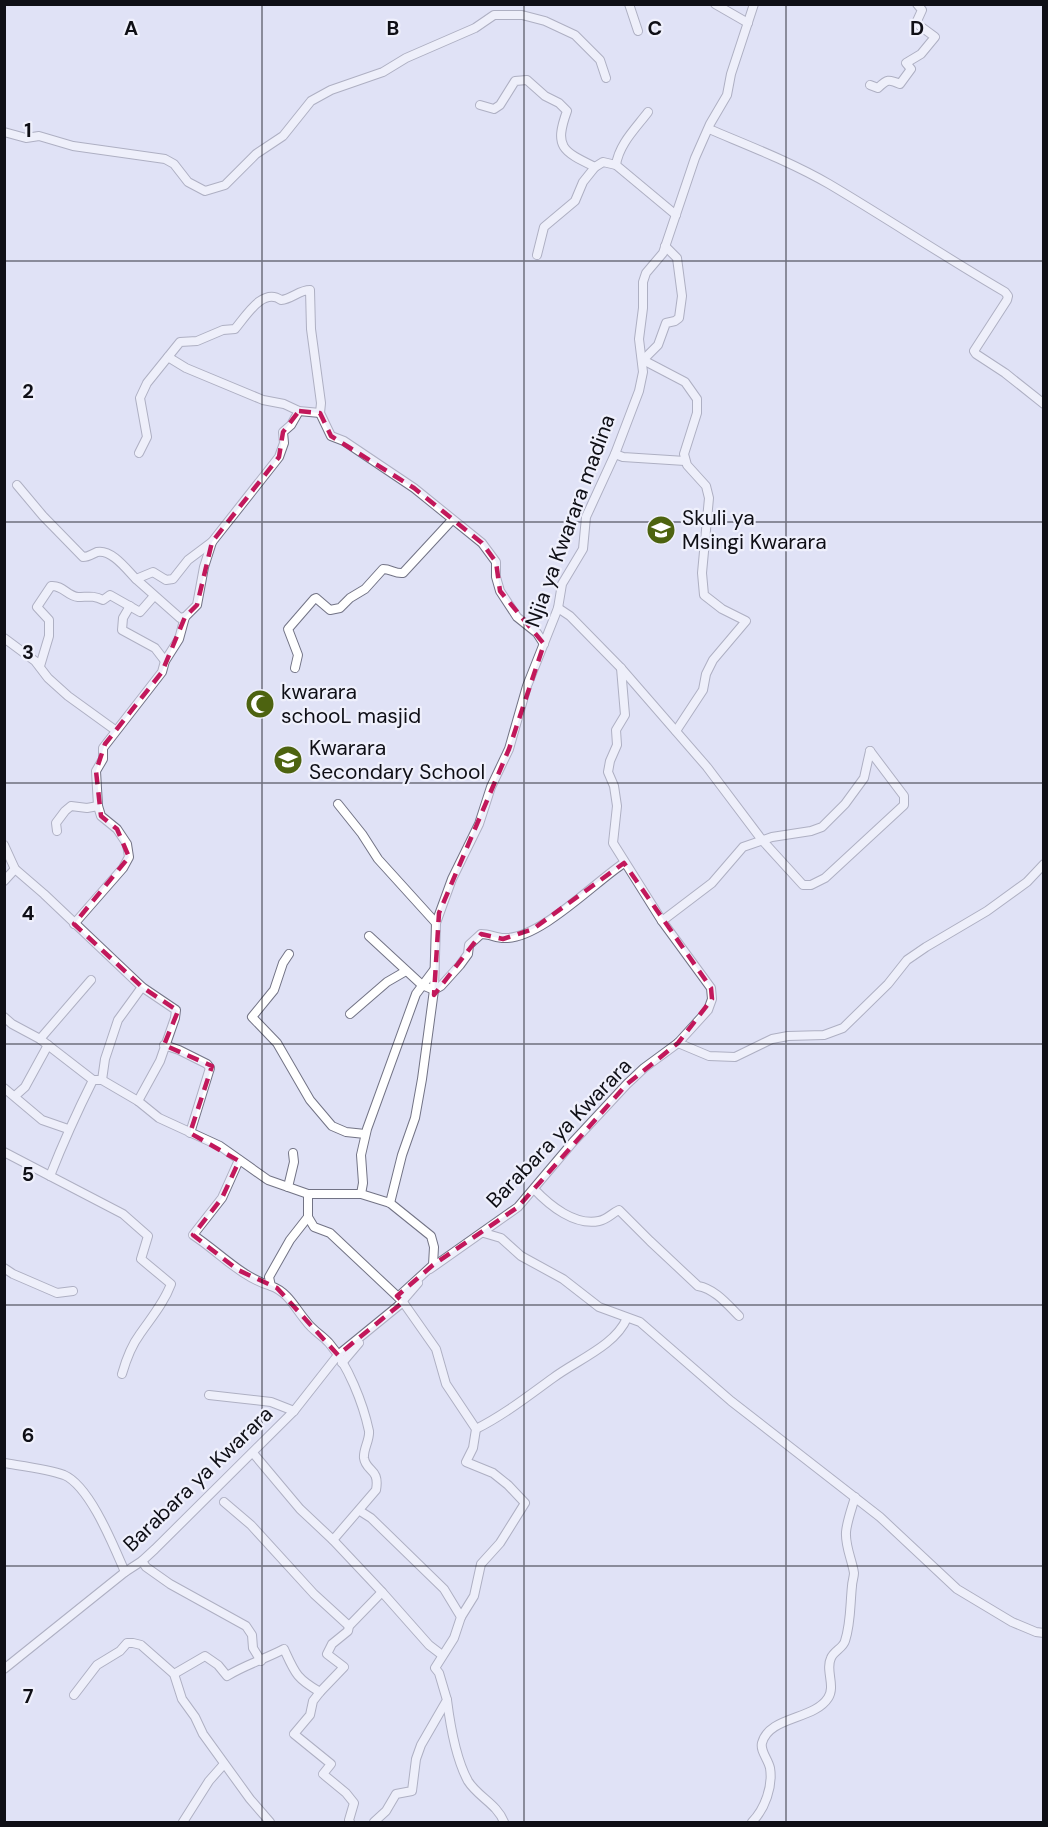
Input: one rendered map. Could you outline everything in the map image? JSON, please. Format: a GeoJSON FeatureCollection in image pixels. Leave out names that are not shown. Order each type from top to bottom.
{"type":"FeatureCollection","features":[{"type":"Feature","properties":{"kind":"street"},"geometry":{"type":"LineString","coordinates":[[629,4],[638,31]]}},
{"type":"Feature","properties":{"kind":"street"},"geometry":{"type":"LineString","coordinates":[[715,4],[748,22]]}},
{"type":"Feature","properties":{"kind":"street","name":"Njia ya Kwarara madina"},"geometry":{"type":"LineString","coordinates":[[436,923],[452,879],[480,824],[491,787],[509,749],[527,686],[558,608],[562,584],[583,549],[586,517],[615,454],[639,391],[644,372],[639,339],[643,308],[643,282],[646,273],[663,253],[696,158],[727,95],[731,74],[754,4]]}},
{"type":"Feature","properties":{"kind":"street"},"geometry":{"type":"LineString","coordinates":[[870,85],[878,88],[886,80],[900,84],[911,69],[906,63],[921,54],[935,37],[917,21],[922,10],[917,4]]}},
{"type":"Feature","properties":{"kind":"street"},"geometry":{"type":"LineString","coordinates":[[4,132],[26,138],[39,136],[73,146],[165,159],[174,164],[188,182],[205,190],[225,184],[256,154],[283,136],[311,101],[331,90],[383,72],[406,58],[475,28],[494,15],[522,15],[545,21],[575,35],[600,60],[606,78]]}},
{"type":"Feature","properties":{"kind":"street"},"geometry":{"type":"LineString","coordinates":[[480,105],[494,110],[500,105],[515,81],[527,80],[567,111],[559,137],[561,145],[574,156],[595,167]]}},
{"type":"Feature","properties":{"kind":"street"},"geometry":{"type":"LineString","coordinates":[[616,165],[622,146],[648,112]]}},
{"type":"Feature","properties":{"kind":"street"},"geometry":{"type":"LineString","coordinates":[[709,129],[791,164],[828,183],[939,254],[1005,292],[1008,296],[1007,300],[974,351],[1044,404]]}},
{"type":"Feature","properties":{"kind":"street"},"geometry":{"type":"LineString","coordinates":[[537,255],[544,227],[575,201],[583,182],[595,167],[603,162],[616,165],[676,215]]}},
{"type":"Feature","properties":{"kind":"street"},"geometry":{"type":"LineString","coordinates":[[665,246],[677,258],[682,296],[679,318],[666,323],[658,345],[644,360],[685,382],[697,399],[697,413],[684,454],[684,461],[706,486],[709,498],[702,573],[704,595],[722,609],[746,621],[713,660],[706,674],[703,690],[676,731]]}},
{"type":"Feature","properties":{"kind":"street"},"geometry":{"type":"LineString","coordinates":[[139,453],[147,437],[140,398],[147,383],[180,342],[207,338],[223,330],[235,329],[259,301],[265,298],[274,295],[281,300],[288,299],[304,290],[310,290],[311,328],[321,403],[320,413],[331,436],[344,441],[414,488],[483,543],[495,561],[496,578],[500,591],[517,617],[537,633],[544,644]]}},
{"type":"Feature","properties":{"kind":"street"},"geometry":{"type":"LineString","coordinates":[[168,357],[186,368],[263,400],[284,404],[299,411],[320,413]]}},
{"type":"Feature","properties":{"kind":"street"},"geometry":{"type":"LineString","coordinates":[[136,579],[153,572],[166,580],[173,579],[188,560],[212,542],[279,457],[284,443],[282,432],[291,425],[299,411]]}},
{"type":"Feature","properties":{"kind":"street"},"geometry":{"type":"LineString","coordinates":[[615,454],[623,457],[684,461]]}},
{"type":"Feature","properties":{"kind":"street"},"geometry":{"type":"LineString","coordinates":[[17,485],[83,557],[96,552],[106,552],[180,618],[185,617]]}},
{"type":"Feature","properties":{"kind":"street"},"geometry":{"type":"LineString","coordinates":[[295,668],[298,655],[288,629],[314,599],[316,598],[330,610],[339,608],[373,582],[383,568],[397,574],[403,573],[452,520]]}},
{"type":"Feature","properties":{"kind":"street"},"geometry":{"type":"LineString","coordinates":[[74,924],[123,868],[129,857],[127,844],[117,829],[101,816],[98,806],[96,771],[103,759],[103,748],[162,672],[165,661],[178,639],[185,617],[197,605],[204,567],[212,542]]}},
{"type":"Feature","properties":{"kind":"street"},"geometry":{"type":"LineString","coordinates":[[40,666],[49,636],[49,621],[37,607],[51,586],[58,585],[78,597],[95,596],[103,600],[110,595],[140,612],[154,596]]}},
{"type":"Feature","properties":{"kind":"street"},"geometry":{"type":"LineString","coordinates":[[130,606],[123,618],[122,630],[155,648],[165,661]]}},
{"type":"Feature","properties":{"kind":"street"},"geometry":{"type":"LineString","coordinates":[[558,608],[570,616],[621,668],[707,767],[762,840],[803,885],[811,885],[825,878],[904,805],[904,796],[870,751],[864,778],[845,804],[822,827],[762,840],[743,848],[711,883],[662,921]]}},
{"type":"Feature","properties":{"kind":"street"},"geometry":{"type":"LineString","coordinates":[[4,638],[40,666],[48,678],[63,692],[115,730]]}},
{"type":"Feature","properties":{"kind":"street","name":"Barabara ya Kwarara"},"geometry":{"type":"LineString","coordinates":[[4,1669],[125,1572],[142,1562],[253,1453],[340,1359],[433,1265],[484,1233],[518,1207],[627,1084],[678,1042],[708,1010],[712,999],[711,988],[662,921],[613,843],[617,806],[614,786],[608,772],[617,745],[616,730],[626,715],[621,668]]}},
{"type":"Feature","properties":{"kind":"street"},"geometry":{"type":"LineString","coordinates":[[338,804],[378,859],[436,923],[434,990],[415,1118],[402,1155],[390,1203]]}},
{"type":"Feature","properties":{"kind":"street"},"geometry":{"type":"LineString","coordinates":[[57,831],[56,823],[71,806],[87,808],[98,806]]}},
{"type":"Feature","properties":{"kind":"street"},"geometry":{"type":"LineString","coordinates":[[4,845],[15,869],[142,987],[176,1010],[160,1061],[138,1101]]}},
{"type":"Feature","properties":{"kind":"street"},"geometry":{"type":"LineString","coordinates":[[434,990],[441,986],[460,965],[468,954],[469,945],[481,934],[491,934],[503,939],[533,930],[624,863]]}},
{"type":"Feature","properties":{"kind":"street"},"geometry":{"type":"LineString","coordinates":[[678,1042],[709,1056],[735,1057],[772,1039],[825,1035],[843,1028],[888,984],[907,960],[987,911],[1027,882],[1044,864]]}},
{"type":"Feature","properties":{"kind":"street"},"geometry":{"type":"LineString","coordinates":[[4,880],[15,869]]}},
{"type":"Feature","properties":{"kind":"street"},"geometry":{"type":"LineString","coordinates":[[369,936],[422,985],[434,990]]}},
{"type":"Feature","properties":{"kind":"street"},"geometry":{"type":"LineString","coordinates":[[289,954],[282,963],[274,990],[252,1017],[272,1036],[295,1071],[310,1100],[332,1126],[346,1132],[365,1134]]}},
{"type":"Feature","properties":{"kind":"street"},"geometry":{"type":"LineString","coordinates":[[361,1194],[363,1183],[361,1155],[365,1134],[416,994],[434,969]]}},
{"type":"Feature","properties":{"kind":"street"},"geometry":{"type":"LineString","coordinates":[[350,1014],[387,982],[406,971]]}},
{"type":"Feature","properties":{"kind":"street"},"geometry":{"type":"LineString","coordinates":[[40,1039],[91,980]]}},
{"type":"Feature","properties":{"kind":"street"},"geometry":{"type":"LineString","coordinates":[[50,1176],[65,1142],[68,1129],[98,1080],[118,1020],[142,987]]}},
{"type":"Feature","properties":{"kind":"street"},"geometry":{"type":"LineString","coordinates":[[4,1017],[98,1080],[138,1101],[159,1118],[220,1146],[268,1180],[308,1194],[361,1194],[390,1203],[431,1236],[434,1247],[433,1265]]}},
{"type":"Feature","properties":{"kind":"street"},"geometry":{"type":"LineString","coordinates":[[15,1096],[25,1087],[48,1045]]}},
{"type":"Feature","properties":{"kind":"street"},"geometry":{"type":"LineString","coordinates":[[164,1045],[179,1050],[210,1068],[190,1133]]}},
{"type":"Feature","properties":{"kind":"street"},"geometry":{"type":"LineString","coordinates":[[4,1088],[42,1120],[68,1129]]}},
{"type":"Feature","properties":{"kind":"street"},"geometry":{"type":"LineString","coordinates":[[4,1152],[113,1208],[148,1236],[141,1259],[171,1284],[164,1299],[138,1336],[122,1374]]}},
{"type":"Feature","properties":{"kind":"street"},"geometry":{"type":"LineString","coordinates":[[288,1187],[294,1162],[293,1153]]}},
{"type":"Feature","properties":{"kind":"street"},"geometry":{"type":"LineString","coordinates":[[239,1160],[222,1198],[194,1234],[238,1270],[258,1282],[277,1288],[294,1303],[307,1323],[330,1344],[352,1383],[363,1410],[369,1435],[364,1457],[367,1464],[375,1471],[378,1480],[376,1490],[333,1540]]}},
{"type":"Feature","properties":{"kind":"street"},"geometry":{"type":"LineString","coordinates":[[534,1189],[561,1212],[584,1222],[601,1220],[620,1209],[698,1286],[719,1296],[739,1316]]}},
{"type":"Feature","properties":{"kind":"street"},"geometry":{"type":"LineString","coordinates":[[308,1194],[308,1217],[314,1227],[330,1233],[400,1299],[436,1349],[446,1384],[476,1429],[473,1448],[466,1462],[493,1473],[525,1503],[500,1542],[482,1564],[474,1596],[461,1617],[454,1638],[435,1668],[439,1673],[447,1700],[450,1727],[469,1781],[500,1812],[504,1822]]}},
{"type":"Feature","properties":{"kind":"street"},"geometry":{"type":"LineString","coordinates":[[271,1286],[269,1277],[290,1240],[308,1217]]}},
{"type":"Feature","properties":{"kind":"street"},"geometry":{"type":"LineString","coordinates":[[484,1233],[501,1238],[521,1256],[563,1280],[599,1307],[640,1322],[721,1393],[899,1534],[957,1589],[1012,1622],[1044,1633]]}},
{"type":"Feature","properties":{"kind":"street"},"geometry":{"type":"LineString","coordinates":[[4,1268],[57,1293],[73,1291]]}},
{"type":"Feature","properties":{"kind":"street"},"geometry":{"type":"LineString","coordinates":[[476,1429],[494,1420],[610,1341],[620,1331],[627,1318]]}},
{"type":"Feature","properties":{"kind":"street"},"geometry":{"type":"LineString","coordinates":[[209,1395],[271,1402],[294,1411]]}},
{"type":"Feature","properties":{"kind":"street"},"geometry":{"type":"LineString","coordinates":[[253,1453],[300,1509],[333,1540],[429,1645],[442,1654]]}},
{"type":"Feature","properties":{"kind":"street"},"geometry":{"type":"LineString","coordinates":[[4,1463],[64,1475],[75,1483],[109,1535],[125,1572]]}},
{"type":"Feature","properties":{"kind":"street"},"geometry":{"type":"LineString","coordinates":[[752,1822],[764,1807],[767,1796],[771,1770],[762,1751],[762,1744],[766,1736],[780,1724],[820,1708],[829,1697],[832,1688],[831,1658],[844,1644],[850,1615],[854,1572],[850,1563],[846,1533],[855,1497]]}},
{"type":"Feature","properties":{"kind":"street"},"geometry":{"type":"LineString","coordinates":[[224,1502],[251,1526],[315,1594],[349,1626]]}},
{"type":"Feature","properties":{"kind":"street"},"geometry":{"type":"LineString","coordinates":[[360,1511],[371,1518],[444,1589],[461,1617]]}},
{"type":"Feature","properties":{"kind":"street"},"geometry":{"type":"LineString","coordinates":[[142,1562],[170,1584],[246,1626],[252,1635],[254,1648],[261,1662]]}},
{"type":"Feature","properties":{"kind":"street"},"geometry":{"type":"LineString","coordinates":[[350,1822],[354,1803],[346,1793],[323,1774],[331,1764],[294,1734],[310,1715],[314,1701],[320,1692],[344,1667],[327,1654],[332,1644],[348,1631],[349,1626],[382,1592]]}},
{"type":"Feature","properties":{"kind":"street"},"geometry":{"type":"LineString","coordinates":[[74,1695],[97,1665],[120,1652],[127,1643],[141,1645],[174,1674],[182,1699],[195,1717],[203,1734],[270,1822]]}},
{"type":"Feature","properties":{"kind":"street"},"geometry":{"type":"LineString","coordinates":[[174,1674],[205,1656],[218,1665],[227,1676],[241,1668],[261,1662],[284,1648],[294,1672],[301,1681],[320,1692]]}},
{"type":"Feature","properties":{"kind":"street"},"geometry":{"type":"LineString","coordinates":[[374,1822],[386,1811],[396,1794],[411,1791],[421,1744],[447,1700]]}},
{"type":"Feature","properties":{"kind":"street"},"geometry":{"type":"LineString","coordinates":[[183,1822],[209,1781],[224,1764]]}},
{"type":"Feature","properties":{"kind":"highlighted area"},"geometry":{"type":"Polygon","coordinates":[[[299,411],[320,413],[331,436],[414,488],[482,543],[496,562],[500,591],[544,644],[509,749],[439,913],[434,995],[481,934],[503,939],[533,929],[624,863],[711,988],[712,999],[678,1043],[627,1084],[518,1207],[433,1265],[397,1296],[403,1302],[338,1355],[277,1288],[238,1270],[193,1235],[222,1198],[239,1161],[190,1133],[212,1066],[164,1045],[178,1011],[142,987],[74,924],[129,857],[117,829],[101,816],[96,771],[105,744],[162,672],[185,617],[197,605],[212,542],[279,457],[283,432],[295,415],[299,411]]]}},
{"type":"Feature","properties":{"kind":"place","name":"Skuli ya Msingi Kwarara"},"geometry":{"type":"Point","coordinates":[661,530]}},
{"type":"Feature","properties":{"kind":"place","name":"kwarara schooL masjid"},"geometry":{"type":"Point","coordinates":[260,704]}},
{"type":"Feature","properties":{"kind":"place","name":"Kwarara Secondary School"},"geometry":{"type":"Point","coordinates":[288,760]}}]}
